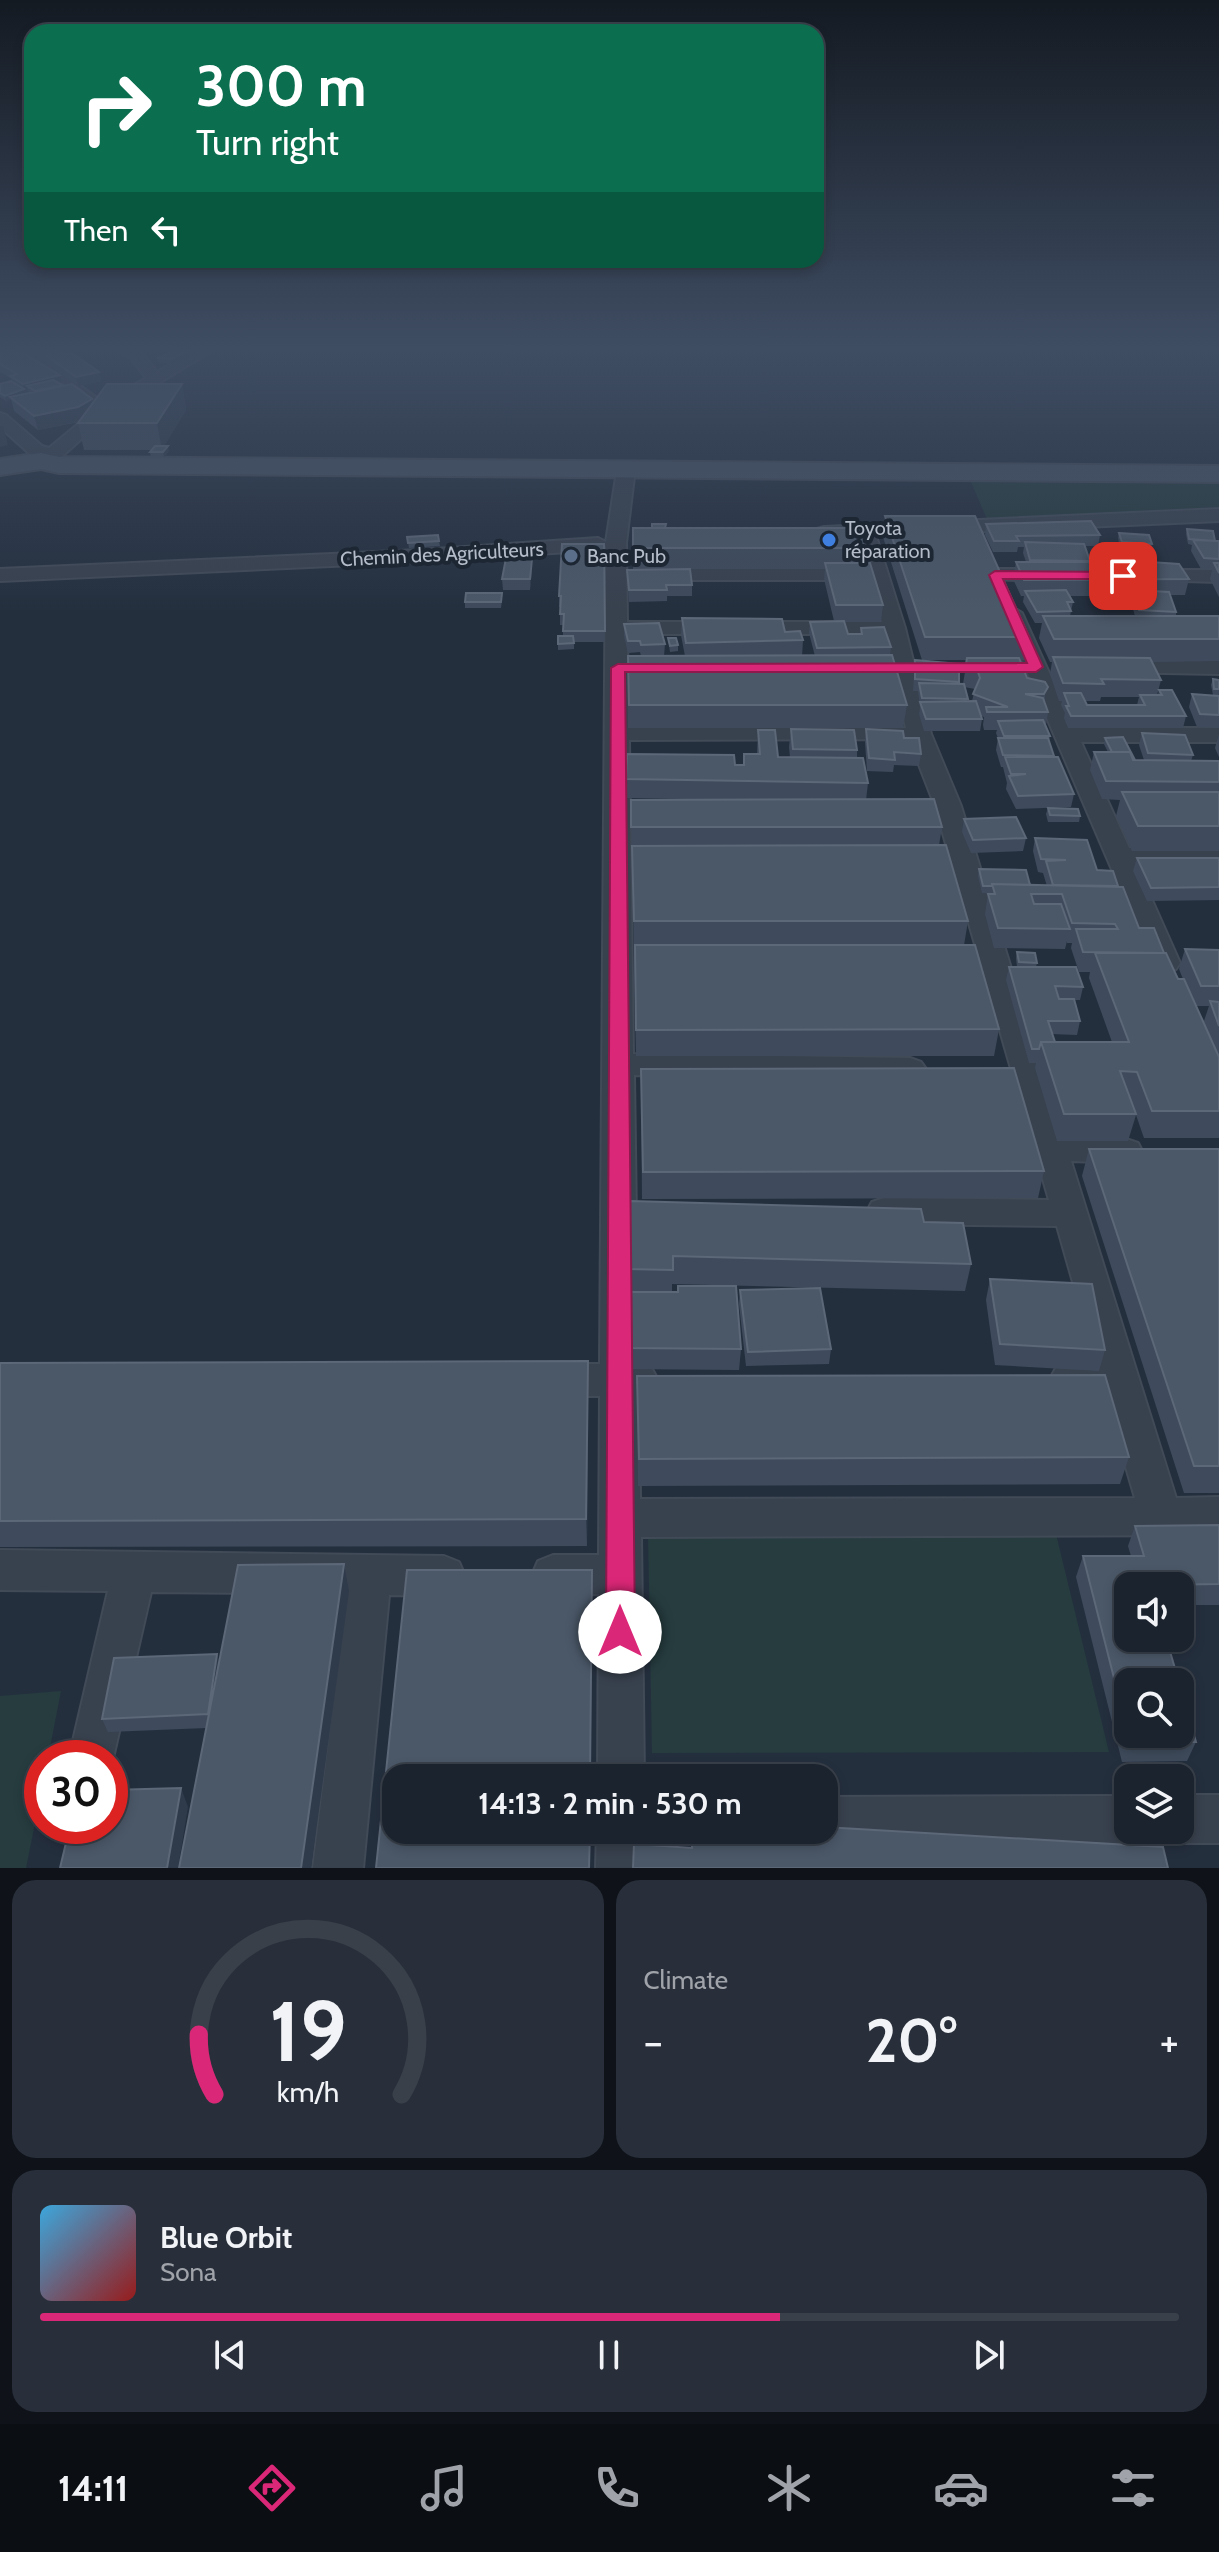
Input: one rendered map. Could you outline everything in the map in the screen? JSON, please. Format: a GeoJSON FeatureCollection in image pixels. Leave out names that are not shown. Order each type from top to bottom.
{"type":"FeatureCollection","features":[{"type":"Feature","properties":{"kind":"main road"},"geometry":{"type":"LineString","coordinates":[[31,467],[1219,474]]}},
{"type":"Feature","properties":{"kind":"main road"},"geometry":{"type":"LineString","coordinates":[[31,467],[625,477],[1219,480]]}},
{"type":"Feature","properties":{"kind":"street"},"geometry":{"type":"LineString","coordinates":[[23,438],[36,450],[31,467]]}},
{"type":"Feature","properties":{"kind":"street"},"geometry":{"type":"LineString","coordinates":[[31,467],[68,438]]}},
{"type":"Feature","properties":{"kind":"street"},"geometry":{"type":"LineString","coordinates":[[621,1764],[620,1380],[635,1209],[619,1064],[634,956],[634,855],[618,733],[626,668],[618,628],[625,477]]}},
{"type":"Feature","properties":{"kind":"street"},"geometry":{"type":"LineString","coordinates":[[803,534],[1219,515]]}},
{"type":"Feature","properties":{"kind":"street"},"geometry":{"type":"LineString","coordinates":[[974,527],[1119,856],[1176,966]]}},
{"type":"Feature","properties":{"kind":"street"},"geometry":{"type":"LineString","coordinates":[[865,531],[905,667],[919,734],[948,806],[1161,1516]]}},
{"type":"Feature","properties":{"kind":"street","name":"Chemin des Agriculteurs"},"geometry":{"type":"LineString","coordinates":[[0,575],[420,556],[622,553],[878,574]]}},
{"type":"Feature","properties":{"kind":"street"},"geometry":{"type":"LineString","coordinates":[[995,575],[1075,575]]}},
{"type":"Feature","properties":{"kind":"street"},"geometry":{"type":"LineString","coordinates":[[1139,576],[1219,576]]}},
{"type":"Feature","properties":{"kind":"street"},"geometry":{"type":"LineString","coordinates":[[618,628],[894,628]]}},
{"type":"Feature","properties":{"kind":"street"},"geometry":{"type":"LineString","coordinates":[[1021,634],[1052,634]]}},
{"type":"Feature","properties":{"kind":"street"},"geometry":{"type":"LineString","coordinates":[[1006,667],[1066,667]]}},
{"type":"Feature","properties":{"kind":"street"},"geometry":{"type":"LineString","coordinates":[[1097,667],[1219,667]]}},
{"type":"Feature","properties":{"kind":"street"},"geometry":{"type":"LineString","coordinates":[[618,733],[919,734]]}},
{"type":"Feature","properties":{"kind":"street"},"geometry":{"type":"LineString","coordinates":[[1066,735],[1219,735]]}},
{"type":"Feature","properties":{"kind":"street"},"geometry":{"type":"LineString","coordinates":[[916,806],[948,806]]}},
{"type":"Feature","properties":{"kind":"street"},"geometry":{"type":"LineString","coordinates":[[1098,810],[1129,810]]}},
{"type":"Feature","properties":{"kind":"street"},"geometry":{"type":"LineString","coordinates":[[1119,856],[1219,857]]}},
{"type":"Feature","properties":{"kind":"street"},"geometry":{"type":"LineString","coordinates":[[932,857],[963,857]]}},
{"type":"Feature","properties":{"kind":"street"},"geometry":{"type":"LineString","coordinates":[[964,962],[995,963]]}},
{"type":"Feature","properties":{"kind":"street"},"geometry":{"type":"LineString","coordinates":[[619,1064],[933,1069]]}},
{"type":"Feature","properties":{"kind":"street"},"geometry":{"type":"LineString","coordinates":[[996,1071],[1028,1071]]}},
{"type":"Feature","properties":{"kind":"street"},"geometry":{"type":"LineString","coordinates":[[1051,1148],[1158,1153]]}},
{"type":"Feature","properties":{"kind":"street"},"geometry":{"type":"LineString","coordinates":[[853,1211],[1070,1213]]}},
{"type":"Feature","properties":{"kind":"street"},"geometry":{"type":"LineString","coordinates":[[1026,1380],[1120,1379]]}},
{"type":"Feature","properties":{"kind":"street"},"geometry":{"type":"LineString","coordinates":[[524,1380],[667,1380]]}},
{"type":"Feature","properties":{"kind":"street"},"geometry":{"type":"LineString","coordinates":[[620,1518],[1219,1516]]}},
{"type":"Feature","properties":{"kind":"street"},"geometry":{"type":"LineString","coordinates":[[0,1570],[370,1576],[620,1574]]}},
{"type":"Feature","properties":{"kind":"street"},"geometry":{"type":"LineString","coordinates":[[96,1740],[134,1572]]}},
{"type":"Feature","properties":{"kind":"street"},"geometry":{"type":"LineString","coordinates":[[338,1868],[370,1576]]}},
{"type":"Feature","properties":{"kind":"street"},"geometry":{"type":"LineString","coordinates":[[1194,1819],[1219,1819]]}},
{"type":"Feature","properties":{"kind":"street"},"geometry":{"type":"LineString","coordinates":[[838,1821],[1114,1820]]}},
{"type":"Feature","properties":{"kind":"street"},"geometry":{"type":"LineString","coordinates":[[621,1844],[621,1868]]}},
{"type":"Feature","properties":{"kind":"green space"},"geometry":{"type":"Polygon","coordinates":[[[971,482],[1219,484],[1219,507],[987,519],[971,482]]]}},
{"type":"Feature","properties":{"kind":"green space"},"geometry":{"type":"Polygon","coordinates":[[[1056,1534],[1109,1752],[652,1753],[648,1535],[1056,1534]]]}},
{"type":"Feature","properties":{"kind":"green space"},"geometry":{"type":"Polygon","coordinates":[[[61,1691],[51,1740],[24,1740],[24,1844],[31,1844],[26,1868],[0,1868],[0,1696],[61,1691]]]}},
{"type":"Feature","properties":{"kind":"building"},"geometry":{"type":"Polygon","coordinates":[[[155,446],[168,446],[163,452],[150,452],[155,446]]]}},
{"type":"Feature","properties":{"kind":"building"},"geometry":{"type":"Polygon","coordinates":[[[885,516],[975,516],[1029,637],[925,637],[885,516]]]}},
{"type":"Feature","properties":{"kind":"building"},"geometry":{"type":"Polygon","coordinates":[[[1091,521],[1100,535],[1016,536],[1019,541],[994,541],[986,524],[1091,521]]]}},
{"type":"Feature","properties":{"kind":"building"},"geometry":{"type":"Polygon","coordinates":[[[652,524],[666,524],[665,528],[652,528],[652,524]]]}},
{"type":"Feature","properties":{"kind":"building"},"geometry":{"type":"Polygon","coordinates":[[[633,528],[861,528],[867,548],[633,548],[633,528]]]}},
{"type":"Feature","properties":{"kind":"building"},"geometry":{"type":"Polygon","coordinates":[[[1187,529],[1213,531],[1215,541],[1189,539],[1187,529]]]}},
{"type":"Feature","properties":{"kind":"building"},"geometry":{"type":"Polygon","coordinates":[[[1119,533],[1149,535],[1152,544],[1122,542],[1119,533]]]}},
{"type":"Feature","properties":{"kind":"building"},"geometry":{"type":"Polygon","coordinates":[[[438,535],[439,541],[408,543],[407,537],[438,535]]]}},
{"type":"Feature","properties":{"kind":"building"},"geometry":{"type":"Polygon","coordinates":[[[1193,540],[1219,541],[1219,559],[1204,558],[1193,540]]]}},
{"type":"Feature","properties":{"kind":"building"},"geometry":{"type":"Polygon","coordinates":[[[1025,542],[1084,544],[1090,561],[1030,560],[1025,542]]]}},
{"type":"Feature","properties":{"kind":"building"},"geometry":{"type":"Polygon","coordinates":[[[562,544],[604,544],[605,631],[563,631],[564,614],[560,614],[559,596],[562,544]]]}},
{"type":"Feature","properties":{"kind":"building"},"geometry":{"type":"Polygon","coordinates":[[[506,558],[532,559],[530,579],[502,579],[506,558]]]}},
{"type":"Feature","properties":{"kind":"building"},"geometry":{"type":"Polygon","coordinates":[[[1016,562],[1179,564],[1189,579],[1024,580],[1016,562]]]}},
{"type":"Feature","properties":{"kind":"building"},"geometry":{"type":"Polygon","coordinates":[[[825,563],[870,563],[883,605],[836,605],[825,563]]]}},
{"type":"Feature","properties":{"kind":"building"},"geometry":{"type":"Polygon","coordinates":[[[690,569],[692,585],[666,585],[667,590],[629,590],[627,570],[690,569]]]}},
{"type":"Feature","properties":{"kind":"building"},"geometry":{"type":"Polygon","coordinates":[[[1066,590],[1073,602],[1067,602],[1071,611],[1037,612],[1025,591],[1066,590]]]}},
{"type":"Feature","properties":{"kind":"building"},"geometry":{"type":"Polygon","coordinates":[[[1133,590],[1169,592],[1176,612],[1139,610],[1133,590]]]}},
{"type":"Feature","properties":{"kind":"building"},"geometry":{"type":"Polygon","coordinates":[[[466,593],[502,593],[501,602],[465,602],[466,593]]]}},
{"type":"Feature","properties":{"kind":"building"},"geometry":{"type":"Polygon","coordinates":[[[1043,616],[1219,616],[1219,639],[1054,639],[1043,616]]]}},
{"type":"Feature","properties":{"kind":"building"},"geometry":{"type":"Polygon","coordinates":[[[682,618],[782,619],[785,632],[800,631],[803,640],[686,643],[682,618]]]}},
{"type":"Feature","properties":{"kind":"building"},"geometry":{"type":"Polygon","coordinates":[[[844,621],[848,634],[862,634],[861,628],[884,627],[891,647],[817,648],[810,622],[844,621]]]}},
{"type":"Feature","properties":{"kind":"building"},"geometry":{"type":"Polygon","coordinates":[[[659,623],[665,644],[641,645],[640,641],[628,641],[624,624],[659,623]]]}},
{"type":"Feature","properties":{"kind":"building"},"geometry":{"type":"Polygon","coordinates":[[[558,636],[573,636],[574,643],[558,644],[558,636]]]}},
{"type":"Feature","properties":{"kind":"building"},"geometry":{"type":"Polygon","coordinates":[[[668,638],[676,638],[678,645],[670,646],[668,638]]]}},
{"type":"Feature","properties":{"kind":"building"},"geometry":{"type":"Polygon","coordinates":[[[892,655],[907,705],[629,705],[628,656],[892,655]]]}},
{"type":"Feature","properties":{"kind":"building"},"geometry":{"type":"Polygon","coordinates":[[[1053,657],[1150,658],[1161,680],[1101,679],[1104,684],[1063,683],[1053,657]]]}},
{"type":"Feature","properties":{"kind":"building"},"geometry":{"type":"Polygon","coordinates":[[[967,658],[1019,658],[1027,678],[1045,682],[1048,687],[1044,694],[1025,694],[1043,698],[1048,712],[987,712],[986,707],[1008,707],[973,694],[980,678],[978,672],[965,669],[967,658]]]}},
{"type":"Feature","properties":{"kind":"building"},"geometry":{"type":"Polygon","coordinates":[[[915,660],[959,664],[959,682],[915,679],[915,660]]]}},
{"type":"Feature","properties":{"kind":"building"},"geometry":{"type":"Polygon","coordinates":[[[1213,679],[1219,680],[1219,689],[1214,689],[1213,679]]]}},
{"type":"Feature","properties":{"kind":"building"},"geometry":{"type":"Polygon","coordinates":[[[919,683],[964,684],[968,699],[922,698],[919,683]]]}},
{"type":"Feature","properties":{"kind":"building"},"geometry":{"type":"Polygon","coordinates":[[[1159,690],[1172,690],[1186,716],[1071,716],[1064,693],[1081,693],[1087,705],[1145,705],[1140,695],[1162,695],[1159,690]]]}},
{"type":"Feature","properties":{"kind":"building"},"geometry":{"type":"Polygon","coordinates":[[[1192,694],[1219,696],[1219,715],[1200,714],[1192,694]]]}},
{"type":"Feature","properties":{"kind":"building"},"geometry":{"type":"Polygon","coordinates":[[[976,701],[982,719],[926,719],[920,702],[976,701]]]}},
{"type":"Feature","properties":{"kind":"building"},"geometry":{"type":"Polygon","coordinates":[[[1043,720],[1050,736],[1004,736],[998,721],[1043,720]]]}},
{"type":"Feature","properties":{"kind":"building"},"geometry":{"type":"Polygon","coordinates":[[[791,729],[854,730],[857,750],[793,749],[791,729]]]}},
{"type":"Feature","properties":{"kind":"building"},"geometry":{"type":"Polygon","coordinates":[[[866,729],[903,731],[904,738],[919,738],[921,754],[894,752],[895,760],[869,758],[866,729]]]}},
{"type":"Feature","properties":{"kind":"building"},"geometry":{"type":"Polygon","coordinates":[[[758,730],[775,730],[778,757],[863,758],[868,783],[626,779],[627,754],[734,755],[735,765],[744,765],[744,754],[760,754],[758,730]]]}},
{"type":"Feature","properties":{"kind":"building"},"geometry":{"type":"Polygon","coordinates":[[[1142,733],[1185,735],[1193,755],[1148,753],[1142,733]]]}},
{"type":"Feature","properties":{"kind":"building"},"geometry":{"type":"Polygon","coordinates":[[[1123,737],[1135,760],[1130,752],[1112,752],[1105,738],[1123,737]]]}},
{"type":"Feature","properties":{"kind":"building"},"geometry":{"type":"Polygon","coordinates":[[[998,738],[1048,738],[1054,756],[1003,755],[998,738]]]}},
{"type":"Feature","properties":{"kind":"building"},"geometry":{"type":"Polygon","coordinates":[[[1094,752],[1130,752],[1133,760],[1219,761],[1219,782],[1106,781],[1094,752]]]}},
{"type":"Feature","properties":{"kind":"building"},"geometry":{"type":"Polygon","coordinates":[[[1005,757],[1058,757],[1074,794],[1018,796],[1009,776],[1026,774],[1011,774],[1005,757]]]}},
{"type":"Feature","properties":{"kind":"building"},"geometry":{"type":"Polygon","coordinates":[[[1122,792],[1219,792],[1219,826],[1138,826],[1122,792]]]}},
{"type":"Feature","properties":{"kind":"building"},"geometry":{"type":"Polygon","coordinates":[[[934,799],[942,827],[631,827],[631,800],[934,799]]]}},
{"type":"Feature","properties":{"kind":"building"},"geometry":{"type":"Polygon","coordinates":[[[1048,808],[1078,809],[1080,816],[1050,815],[1048,808]]]}},
{"type":"Feature","properties":{"kind":"building"},"geometry":{"type":"Polygon","coordinates":[[[1016,817],[1026,838],[973,840],[964,819],[1016,817]]]}},
{"type":"Feature","properties":{"kind":"building"},"geometry":{"type":"Polygon","coordinates":[[[1035,838],[1087,840],[1097,870],[1113,871],[1118,886],[1053,885],[1046,861],[1066,860],[1041,859],[1035,838]]]}},
{"type":"Feature","properties":{"kind":"building"},"geometry":{"type":"Polygon","coordinates":[[[946,845],[968,921],[634,921],[632,846],[946,845]]]}},
{"type":"Feature","properties":{"kind":"building"},"geometry":{"type":"Polygon","coordinates":[[[1137,858],[1219,858],[1219,887],[1151,888],[1137,858]]]}},
{"type":"Feature","properties":{"kind":"building"},"geometry":{"type":"Polygon","coordinates":[[[979,869],[1026,870],[1030,885],[983,886],[979,869]]]}},
{"type":"Feature","properties":{"kind":"building"},"geometry":{"type":"Polygon","coordinates":[[[992,884],[1123,887],[1139,928],[1154,928],[1164,953],[1083,952],[1076,929],[1118,929],[1115,924],[1072,923],[1062,894],[1031,894],[1034,904],[1061,904],[1070,929],[998,928],[988,894],[995,894],[992,884]]]}},
{"type":"Feature","properties":{"kind":"building"},"geometry":{"type":"Polygon","coordinates":[[[635,945],[975,945],[999,1029],[636,1030],[635,945]]]}},
{"type":"Feature","properties":{"kind":"building"},"geometry":{"type":"Polygon","coordinates":[[[1185,949],[1219,950],[1219,986],[1201,986],[1185,949]]]}},
{"type":"Feature","properties":{"kind":"building"},"geometry":{"type":"Polygon","coordinates":[[[1017,952],[1035,953],[1037,963],[1019,962],[1017,952]]]}},
{"type":"Feature","properties":{"kind":"building"},"geometry":{"type":"Polygon","coordinates":[[[1095,953],[1166,953],[1178,979],[1184,979],[1219,1057],[1219,1111],[1152,1111],[1137,1072],[1120,1071],[1136,1114],[1064,1114],[1041,1042],[1129,1042],[1095,953]]]}},
{"type":"Feature","properties":{"kind":"building"},"geometry":{"type":"Polygon","coordinates":[[[1009,967],[1076,967],[1083,987],[1055,986],[1059,999],[1074,999],[1080,1021],[1048,1021],[1055,1042],[1041,1042],[1039,1049],[1032,1049],[1009,967]]]}},
{"type":"Feature","properties":{"kind":"building"},"geometry":{"type":"Polygon","coordinates":[[[1210,1001],[1219,1002],[1219,1026],[1210,1001]]]}},
{"type":"Feature","properties":{"kind":"building"},"geometry":{"type":"Polygon","coordinates":[[[1014,1068],[1044,1171],[643,1172],[641,1069],[1014,1068]]]}},
{"type":"Feature","properties":{"kind":"building"},"geometry":{"type":"Polygon","coordinates":[[[1089,1149],[1219,1149],[1219,1466],[1194,1466],[1089,1149]]]}},
{"type":"Feature","properties":{"kind":"building"},"geometry":{"type":"Polygon","coordinates":[[[630,1201],[921,1209],[924,1222],[963,1223],[971,1264],[673,1256],[673,1270],[627,1269],[630,1201]]]}},
{"type":"Feature","properties":{"kind":"building"},"geometry":{"type":"Polygon","coordinates":[[[990,1279],[1092,1284],[1105,1350],[1000,1344],[990,1279]]]}},
{"type":"Feature","properties":{"kind":"building"},"geometry":{"type":"Polygon","coordinates":[[[678,1286],[736,1286],[741,1349],[625,1348],[625,1292],[678,1292],[678,1286]]]}},
{"type":"Feature","properties":{"kind":"building"},"geometry":{"type":"Polygon","coordinates":[[[820,1288],[831,1349],[748,1352],[740,1290],[820,1288]]]}},
{"type":"Feature","properties":{"kind":"building"},"geometry":{"type":"Polygon","coordinates":[[[588,1361],[586,1519],[0,1521],[0,1363],[588,1361]]]}},
{"type":"Feature","properties":{"kind":"building"},"geometry":{"type":"Polygon","coordinates":[[[1105,1375],[1129,1457],[639,1459],[637,1376],[1105,1375]]]}},
{"type":"Feature","properties":{"kind":"building"},"geometry":{"type":"Polygon","coordinates":[[[1219,1525],[1219,1584],[1194,1585],[1194,1572],[1114,1572],[1114,1652],[1170,1652],[1175,1668],[1114,1668],[1114,1678],[1083,1556],[1144,1556],[1135,1526],[1219,1525]]]}},
{"type":"Feature","properties":{"kind":"building"},"geometry":{"type":"Polygon","coordinates":[[[344,1564],[301,1868],[179,1868],[238,1565],[344,1564]]]}},
{"type":"Feature","properties":{"kind":"building"},"geometry":{"type":"Polygon","coordinates":[[[407,1570],[592,1570],[590,1764],[387,1764],[407,1570]]]}},
{"type":"Feature","properties":{"kind":"building"},"geometry":{"type":"Polygon","coordinates":[[[217,1654],[208,1714],[102,1719],[114,1658],[217,1654]]]}},
{"type":"Feature","properties":{"kind":"building"},"geometry":{"type":"Polygon","coordinates":[[[181,1788],[167,1868],[60,1868],[66,1844],[128,1844],[128,1789],[181,1788]]]}},
{"type":"Feature","properties":{"kind":"building"},"geometry":{"type":"Polygon","coordinates":[[[382,1810],[382,1844],[590,1844],[589,1868],[376,1868],[382,1810]]]}},
{"type":"Feature","properties":{"kind":"building"},"geometry":{"type":"Polygon","coordinates":[[[838,1828],[1163,1847],[1168,1868],[633,1868],[634,1844],[692,1848],[692,1844],[838,1844],[838,1828]]]}},
{"type":"Feature","properties":{"kind":"place","name":"Toyota réparation"},"geometry":{"type":"Point","coordinates":[829,540]}},
{"type":"Feature","properties":{"kind":"place","name":"Banc Pub"},"geometry":{"type":"Point","coordinates":[571,556]}},
{"type":"Feature","properties":{"kind":"route"},"geometry":{"type":"LineString","coordinates":[[620,1632],[618,668],[1036,667],[995,575],[1123,576]]}}]}
